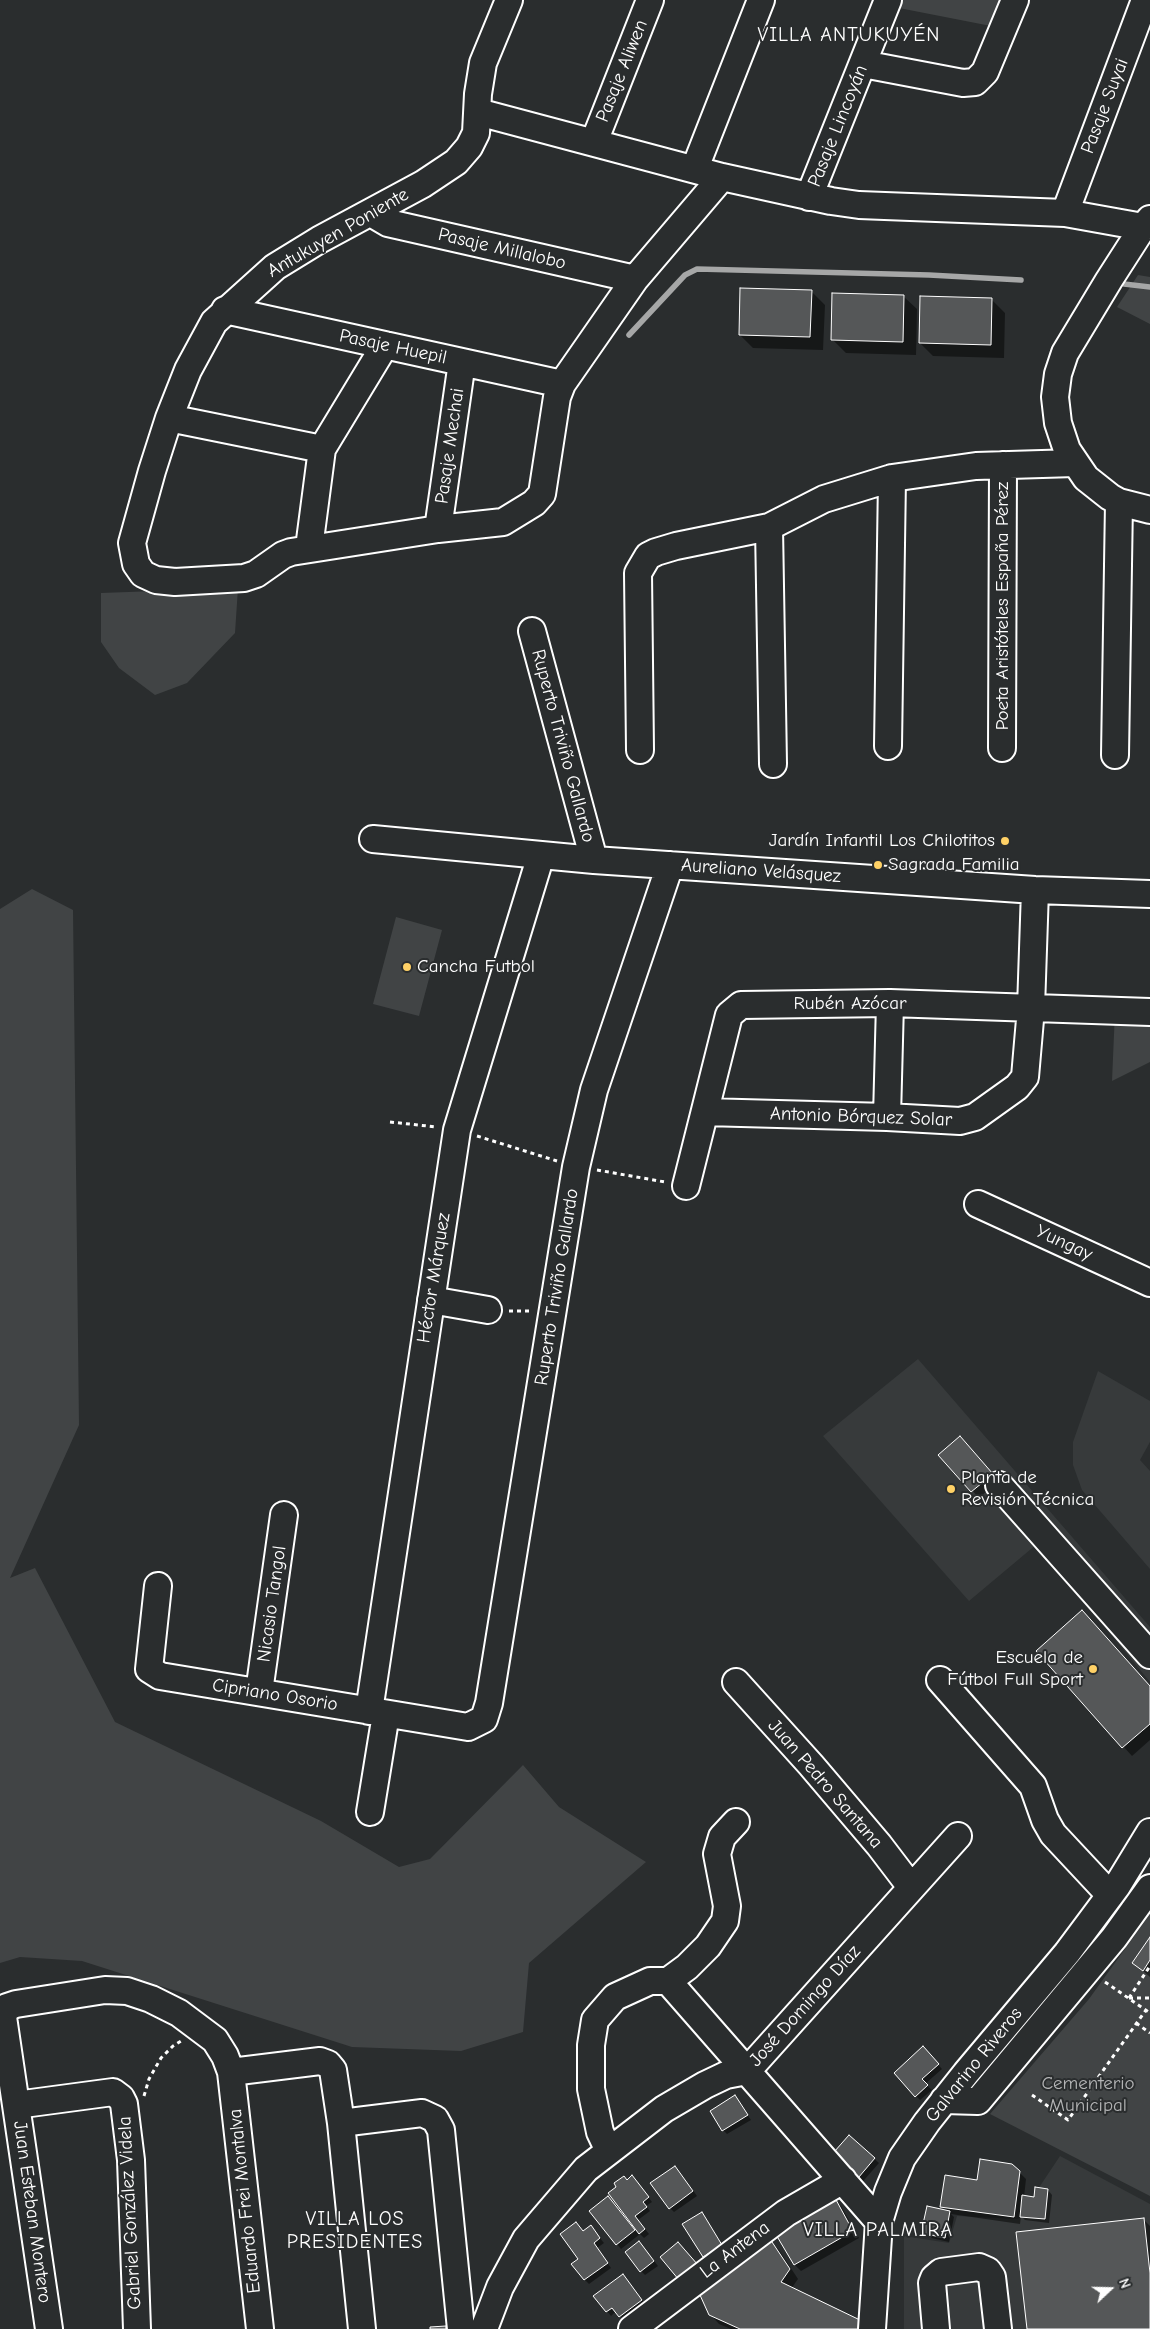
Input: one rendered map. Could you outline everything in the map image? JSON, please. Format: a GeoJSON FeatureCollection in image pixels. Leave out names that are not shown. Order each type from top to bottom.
{"type":"FeatureCollection","features":[{"type":"Feature","properties":{"kind":"street","name":"Antukuyen Poniente"},"geometry":{"type":"LineString","coordinates":[[309,548],[283,555],[256,574],[244,578],[175,582],[156,580],[143,574],[136,564],[132,543],[169,418],[200,345],[214,322],[225,310],[275,267],[319,240],[423,184],[456,162],[469,147],[476,133],[483,63],[509,0]]}},
{"type":"Feature","properties":{"kind":"street","name":"Pasaje Aliwen"},"geometry":{"type":"LineString","coordinates":[[594,142],[650,0]]}},
{"type":"Feature","properties":{"kind":"street"},"geometry":{"type":"LineString","coordinates":[[695,168],[761,0]]}},
{"type":"Feature","properties":{"kind":"street","name":"Pasaje Lincoyán"},"geometry":{"type":"LineString","coordinates":[[810,197],[888,0]]}},
{"type":"Feature","properties":{"kind":"street"},"geometry":{"type":"LineString","coordinates":[[863,64],[963,83],[975,82],[985,72],[1015,0]]}},
{"type":"Feature","properties":{"kind":"street","name":"Pasaje Suyai"},"geometry":{"type":"LineString","coordinates":[[1065,213],[1145,0]]}},
{"type":"Feature","properties":{"kind":"street"},"geometry":{"type":"LineString","coordinates":[[478,112],[695,168],[722,177],[810,197],[859,205],[1065,213],[1146,223],[1065,353],[1056,385],[1056,410],[1062,435],[1075,463],[1086,478],[1119,502],[1150,510]]}},
{"type":"Feature","properties":{"kind":"street"},"geometry":{"type":"LineString","coordinates":[[384,345],[322,449],[309,548],[438,529],[503,522],[534,503],[542,494],[557,397],[562,384],[636,279],[722,177]]}},
{"type":"Feature","properties":{"kind":"street","name":"Pasaje Millalobo"},"geometry":{"type":"LineString","coordinates":[[371,213],[388,223],[636,279]]}},
{"type":"Feature","properties":{"kind":"street","name":"Pasaje Huepil"},"geometry":{"type":"LineString","coordinates":[[225,310],[562,384]]}},
{"type":"Feature","properties":{"kind":"street","name":"Pasaje Mechai"},"geometry":{"type":"LineString","coordinates":[[438,529],[462,362]]}},
{"type":"Feature","properties":{"kind":"street"},"geometry":{"type":"LineString","coordinates":[[169,418],[322,449]]}},
{"type":"Feature","properties":{"kind":"street"},"geometry":{"type":"LineString","coordinates":[[640,750],[638,573],[648,556],[656,552],[770,527],[824,499],[892,478],[952,468],[1075,463]]}},
{"type":"Feature","properties":{"kind":"street","name":"Poeta Aristóteles España Pérez"},"geometry":{"type":"LineString","coordinates":[[1002,748],[1003,465]]}},
{"type":"Feature","properties":{"kind":"street"},"geometry":{"type":"LineString","coordinates":[[888,746],[892,478]]}},
{"type":"Feature","properties":{"kind":"street"},"geometry":{"type":"LineString","coordinates":[[1115,755],[1119,502]]}},
{"type":"Feature","properties":{"kind":"street"},"geometry":{"type":"LineString","coordinates":[[770,527],[773,764]]}},
{"type":"Feature","properties":{"kind":"street","name":"Ruperto Triviño Gallardo"},"geometry":{"type":"LineString","coordinates":[[532,631],[594,860]]}},
{"type":"Feature","properties":{"kind":"street","name":"Aureliano Velásquez"},"geometry":{"type":"LineString","coordinates":[[373,839],[594,860],[1035,890],[1150,894]]}},
{"type":"Feature","properties":{"kind":"street","name":"Héctor Márquez"},"geometry":{"type":"LineString","coordinates":[[370,1812],[377,1712],[431,1300],[457,1130],[541,855]]}},
{"type":"Feature","properties":{"kind":"street","name":"Ruperto Triviño Gallardo"},"geometry":{"type":"LineString","coordinates":[[484,1719],[489,1703],[576,1167],[594,1090],[670,865]]}},
{"type":"Feature","properties":{"kind":"street","name":"Antonio Bórquez Solar"},"geometry":{"type":"LineString","coordinates":[[704,1112],[960,1121],[975,1117],[1017,1087],[1025,1077],[1031,1008],[1035,890]]}},
{"type":"Feature","properties":{"kind":"street"},"geometry":{"type":"LineString","coordinates":[[888,1117],[890,1003]]}},
{"type":"Feature","properties":{"kind":"street","name":"Rubén Azócar"},"geometry":{"type":"LineString","coordinates":[[686,1186],[729,1015],[741,1005],[890,1003],[1150,1012]]}},
{"type":"Feature","properties":{"kind":"street","name":"Yungay"},"geometry":{"type":"LineString","coordinates":[[978,1204],[1150,1283]]}},
{"type":"Feature","properties":{"kind":"street"},"geometry":{"type":"LineString","coordinates":[[431,1300],[488,1310]]}},
{"type":"Feature","properties":{"kind":"street"},"geometry":{"type":"LineString","coordinates":[[999,1485],[1150,1655]]}},
{"type":"Feature","properties":{"kind":"street","name":"Nicasio Tangol"},"geometry":{"type":"LineString","coordinates":[[259,1692],[284,1515]]}},
{"type":"Feature","properties":{"kind":"street","name":"Cipriano Osorio"},"geometry":{"type":"LineString","coordinates":[[158,1586],[149,1669],[160,1676],[468,1727],[484,1719]]}},
{"type":"Feature","properties":{"kind":"street"},"geometry":{"type":"LineString","coordinates":[[940,1680],[1033,1786],[1045,1820],[1053,1834],[1127,1919]]}},
{"type":"Feature","properties":{"kind":"street","name":"Juan Pedro Santana"},"geometry":{"type":"LineString","coordinates":[[736,1682],[879,1844],[911,1888]]}},
{"type":"Feature","properties":{"kind":"street"},"geometry":{"type":"LineString","coordinates":[[609,2151],[600,2132],[591,2089],[591,2045],[595,2020],[615,1997],[650,1982],[668,1980],[687,1967],[708,1946],[725,1921],[727,1906],[717,1854],[722,1837],[736,1822]]}},
{"type":"Feature","properties":{"kind":"street","name":"Galvarino Riveros"},"geometry":{"type":"LineString","coordinates":[[872,2329],[879,2222],[888,2192],[902,2158],[944,2100],[1067,1953],[1108,1898],[1150,1832]]}},
{"type":"Feature","properties":{"kind":"street","name":"José Domingo Díaz"},"geometry":{"type":"LineString","coordinates":[[484,2329],[500,2286],[526,2239],[586,2169],[664,2109],[726,2075],[747,2071],[958,1836]]}},
{"type":"Feature","properties":{"kind":"street"},"geometry":{"type":"LineString","coordinates":[[944,2100],[978,2101],[1052,2012],[1150,1888]]}},
{"type":"Feature","properties":{"kind":"street"},"geometry":{"type":"LineString","coordinates":[[668,1980],[879,2222]]}},
{"type":"Feature","properties":{"kind":"street","name":"Eduardo Frei Montalva"},"geometry":{"type":"LineString","coordinates":[[7,2007],[105,1990],[128,1991],[151,1998],[179,2013],[215,2040],[225,2056],[231,2072],[260,2329]]}},
{"type":"Feature","properties":{"kind":"street"},"geometry":{"type":"LineString","coordinates":[[1032,1995],[1052,2012]]}},
{"type":"Feature","properties":{"kind":"street","name":"Juan Esteban Montero"},"geometry":{"type":"LineString","coordinates":[[7,2007],[4,2017],[49,2329]]}},
{"type":"Feature","properties":{"kind":"street"},"geometry":{"type":"LineString","coordinates":[[231,2072],[320,2061],[328,2064],[333,2070],[341,2123],[362,2329]]}},
{"type":"Feature","properties":{"kind":"street"},"geometry":{"type":"LineString","coordinates":[[16,2105],[113,2092],[132,2098]]}},
{"type":"Feature","properties":{"kind":"street","name":"Gabriel González Videla"},"geometry":{"type":"LineString","coordinates":[[132,2098],[124,2104],[131,2160],[137,2329]]}},
{"type":"Feature","properties":{"kind":"street"},"geometry":{"type":"LineString","coordinates":[[341,2123],[422,2113],[435,2119],[441,2130],[461,2329]]}},
{"type":"Feature","properties":{"kind":"street","name":"La Antena"},"geometry":{"type":"LineString","coordinates":[[632,2329],[786,2213],[843,2180]]}},
{"type":"Feature","properties":{"kind":"street"},"geometry":{"type":"LineString","coordinates":[[936,2329],[932,2289],[934,2278],[941,2272],[979,2267],[988,2271],[992,2277],[998,2329]]}},
{"type":"Feature","properties":{"kind":"path"},"geometry":{"type":"LineString","coordinates":[[390,1122],[457,1130],[576,1167],[686,1186]]}},
{"type":"Feature","properties":{"kind":"path"},"geometry":{"type":"LineString","coordinates":[[488,1310],[553,1312]]}},
{"type":"Feature","properties":{"kind":"path"},"geometry":{"type":"LineString","coordinates":[[1129,1998],[1150,1966]]}},
{"type":"Feature","properties":{"kind":"path"},"geometry":{"type":"LineString","coordinates":[[1103,1980],[1150,2013]]}},
{"type":"Feature","properties":{"kind":"path"},"geometry":{"type":"LineString","coordinates":[[1129,1998],[1150,1998]]}},
{"type":"Feature","properties":{"kind":"path"},"geometry":{"type":"LineString","coordinates":[[1032,2095],[1068,2120],[1146,2010]]}},
{"type":"Feature","properties":{"kind":"path"},"geometry":{"type":"LineString","coordinates":[[1136,2023],[1150,2033]]}},
{"type":"Feature","properties":{"kind":"path"},"geometry":{"type":"LineString","coordinates":[[132,2098],[172,2046],[204,2030]]}},
{"type":"Feature","properties":{"kind":"shaded area","name":"Planta de Revisión Técnica"},"geometry":{"type":"Polygon","coordinates":[[[918,1359],[1150,1627],[1150,1682],[1037,1544],[969,1601],[823,1436],[918,1359]]]}},
{"type":"Feature","properties":{"kind":"shaded area"},"geometry":{"type":"Polygon","coordinates":[[[1098,1371],[1150,1401],[1150,1442],[1140,1460],[1150,1471],[1150,1569],[1082,1490],[1073,1465],[1073,1442],[1098,1371]]]}},
{"type":"Feature","properties":{"kind":"shaded area"},"geometry":{"type":"Polygon","coordinates":[[[1060,2156],[1150,2204],[1150,2329],[904,2329],[904,2236],[949,2243],[957,2216],[1018,2219],[1060,2156]]]}},
{"type":"Feature","properties":{"kind":"green space"},"geometry":{"type":"Polygon","coordinates":[[[901,0],[1002,0],[991,26],[899,8],[901,0]]]}},
{"type":"Feature","properties":{"kind":"green space"},"geometry":{"type":"Polygon","coordinates":[[[1138,275],[1150,277],[1150,324],[1117,307],[1138,275]]]}},
{"type":"Feature","properties":{"kind":"green space"},"geometry":{"type":"Polygon","coordinates":[[[238,588],[235,633],[187,683],[155,695],[119,668],[101,642],[101,593],[238,588]]]}},
{"type":"Feature","properties":{"kind":"green space"},"geometry":{"type":"Polygon","coordinates":[[[32,889],[73,910],[79,1425],[10,1578],[35,1568],[115,1722],[321,1821],[399,1867],[430,1859],[523,1765],[559,1807],[646,1862],[529,1963],[523,2032],[461,2051],[352,2047],[82,1961],[20,1957],[0,1963],[0,909],[32,889]]]}},
{"type":"Feature","properties":{"kind":"green space","name":"Cancha Futbol"},"geometry":{"type":"Polygon","coordinates":[[[396,917],[442,930],[419,1016],[373,1004],[396,917]]]}},
{"type":"Feature","properties":{"kind":"green space"},"geometry":{"type":"Polygon","coordinates":[[[1115,1011],[1150,1012],[1150,1062],[1112,1081],[1115,1011]]]}},
{"type":"Feature","properties":{"kind":"green space","name":"Cementerio Municipal"},"geometry":{"type":"Polygon","coordinates":[[[1150,1914],[1150,2196],[990,2114],[1089,1999],[1150,1914]]]}},
{"type":"Feature","properties":{"kind":"building"},"geometry":{"type":"Polygon","coordinates":[[[740,288],[812,290],[810,337],[739,335],[740,288]]]}},
{"type":"Feature","properties":{"kind":"building"},"geometry":{"type":"Polygon","coordinates":[[[832,293],[904,295],[903,342],[831,340],[832,293]]]}},
{"type":"Feature","properties":{"kind":"building"},"geometry":{"type":"Polygon","coordinates":[[[920,296],[992,298],[991,345],[919,343],[920,296]]]}},
{"type":"Feature","properties":{"kind":"building"},"geometry":{"type":"Polygon","coordinates":[[[960,1436],[993,1474],[971,1492],[938,1455],[960,1436]]]}},
{"type":"Feature","properties":{"kind":"building","name":"Escuela de Fútbol Full Sport"},"geometry":{"type":"Polygon","coordinates":[[[1082,1610],[1150,1686],[1150,1724],[1122,1748],[1036,1651],[1082,1610]]]}},
{"type":"Feature","properties":{"kind":"building"},"geometry":{"type":"Polygon","coordinates":[[[1150,1937],[1150,1960],[1143,1971],[1132,1963],[1150,1937]]]}},
{"type":"Feature","properties":{"kind":"building"},"geometry":{"type":"Polygon","coordinates":[[[923,2046],[939,2064],[922,2079],[928,2085],[915,2097],[894,2073],[923,2046]]]}},
{"type":"Feature","properties":{"kind":"building"},"geometry":{"type":"Polygon","coordinates":[[[735,2095],[748,2115],[722,2131],[710,2111],[735,2095]]]}},
{"type":"Feature","properties":{"kind":"building"},"geometry":{"type":"Polygon","coordinates":[[[849,2135],[875,2158],[853,2184],[827,2160],[849,2135]]]}},
{"type":"Feature","properties":{"kind":"building"},"geometry":{"type":"Polygon","coordinates":[[[980,2159],[1012,2164],[1020,2171],[1014,2217],[940,2207],[945,2175],[977,2180],[980,2159]]]}},
{"type":"Feature","properties":{"kind":"building"},"geometry":{"type":"Polygon","coordinates":[[[675,2166],[693,2191],[669,2209],[650,2183],[675,2166]]]}},
{"type":"Feature","properties":{"kind":"building"},"geometry":{"type":"Polygon","coordinates":[[[632,2175],[649,2197],[643,2202],[647,2207],[635,2216],[645,2229],[639,2234],[608,2193],[616,2187],[614,2183],[624,2176],[627,2180],[632,2175]]]}},
{"type":"Feature","properties":{"kind":"building"},"geometry":{"type":"Polygon","coordinates":[[[1035,2187],[1048,2189],[1045,2219],[1020,2217],[1022,2195],[1034,2197],[1035,2187]]]}},
{"type":"Feature","properties":{"kind":"building"},"geometry":{"type":"Polygon","coordinates":[[[608,2196],[635,2230],[616,2245],[589,2211],[608,2196]]]}},
{"type":"Feature","properties":{"kind":"building"},"geometry":{"type":"Polygon","coordinates":[[[835,2198],[853,2231],[794,2265],[775,2233],[835,2198]]]}},
{"type":"Feature","properties":{"kind":"building"},"geometry":{"type":"Polygon","coordinates":[[[927,2206],[950,2211],[945,2238],[921,2233],[927,2206]]]}},
{"type":"Feature","properties":{"kind":"building"},"geometry":{"type":"Polygon","coordinates":[[[702,2212],[722,2245],[703,2257],[682,2224],[702,2212]]]}},
{"type":"Feature","properties":{"kind":"building"},"geometry":{"type":"Polygon","coordinates":[[[1144,2218],[1150,2273],[1150,2329],[1027,2329],[1016,2232],[1144,2218]]]}},
{"type":"Feature","properties":{"kind":"building"},"geometry":{"type":"Polygon","coordinates":[[[576,2222],[583,2231],[591,2225],[600,2238],[594,2243],[608,2263],[584,2280],[571,2264],[578,2259],[560,2234],[576,2222]]]}},
{"type":"Feature","properties":{"kind":"building"},"geometry":{"type":"Polygon","coordinates":[[[770,2239],[790,2269],[781,2282],[862,2321],[862,2329],[740,2329],[709,2315],[695,2284],[770,2239]]]}},
{"type":"Feature","properties":{"kind":"building"},"geometry":{"type":"Polygon","coordinates":[[[639,2241],[654,2261],[640,2272],[625,2252],[639,2241]]]}},
{"type":"Feature","properties":{"kind":"building"},"geometry":{"type":"Polygon","coordinates":[[[678,2242],[698,2265],[679,2280],[660,2257],[678,2242]]]}},
{"type":"Feature","properties":{"kind":"building"},"geometry":{"type":"Polygon","coordinates":[[[623,2274],[642,2300],[619,2317],[612,2308],[606,2312],[593,2296],[623,2274]]]}},
{"type":"Feature","properties":{"kind":"building"},"geometry":{"type":"Polygon","coordinates":[[[446,2326],[446,2329],[430,2329],[430,2327],[446,2326]]]}},
{"type":"Feature","properties":{"kind":"waterway"},"geometry":{"type":"LineString","coordinates":[[629,335],[685,275],[697,269],[929,275],[1021,280]]}},
{"type":"Feature","properties":{"kind":"waterway"},"geometry":{"type":"LineString","coordinates":[[1124,284],[1150,287]]}},
{"type":"Feature","properties":{"kind":"place","name":"Jardín Infantil Los Chilotitos"},"geometry":{"type":"Point","coordinates":[1005,841]}},
{"type":"Feature","properties":{"kind":"place","name":"Sagrada Familia"},"geometry":{"type":"Point","coordinates":[878,865]}},
{"type":"Feature","properties":{"kind":"place","name":"Cancha Futbol"},"geometry":{"type":"Point","coordinates":[407,967]}},
{"type":"Feature","properties":{"kind":"place","name":"Planta de Revisión Técnica"},"geometry":{"type":"Point","coordinates":[951,1489]}},
{"type":"Feature","properties":{"kind":"place","name":"Escuela de Fútbol Full Sport"},"geometry":{"type":"Point","coordinates":[1093,1669]}},
{"type":"Feature","properties":{"kind":"district","name":"VILLA ANTUKUYÉN"},"geometry":{"type":"Point","coordinates":[849,35]}},
{"type":"Feature","properties":{"kind":"district","name":"VILLA LOS PRESIDENTES"},"geometry":{"type":"Point","coordinates":[355,2230]}},
{"type":"Feature","properties":{"kind":"district","name":"VILLA PALMIRA"},"geometry":{"type":"Point","coordinates":[878,2230]}}]}
